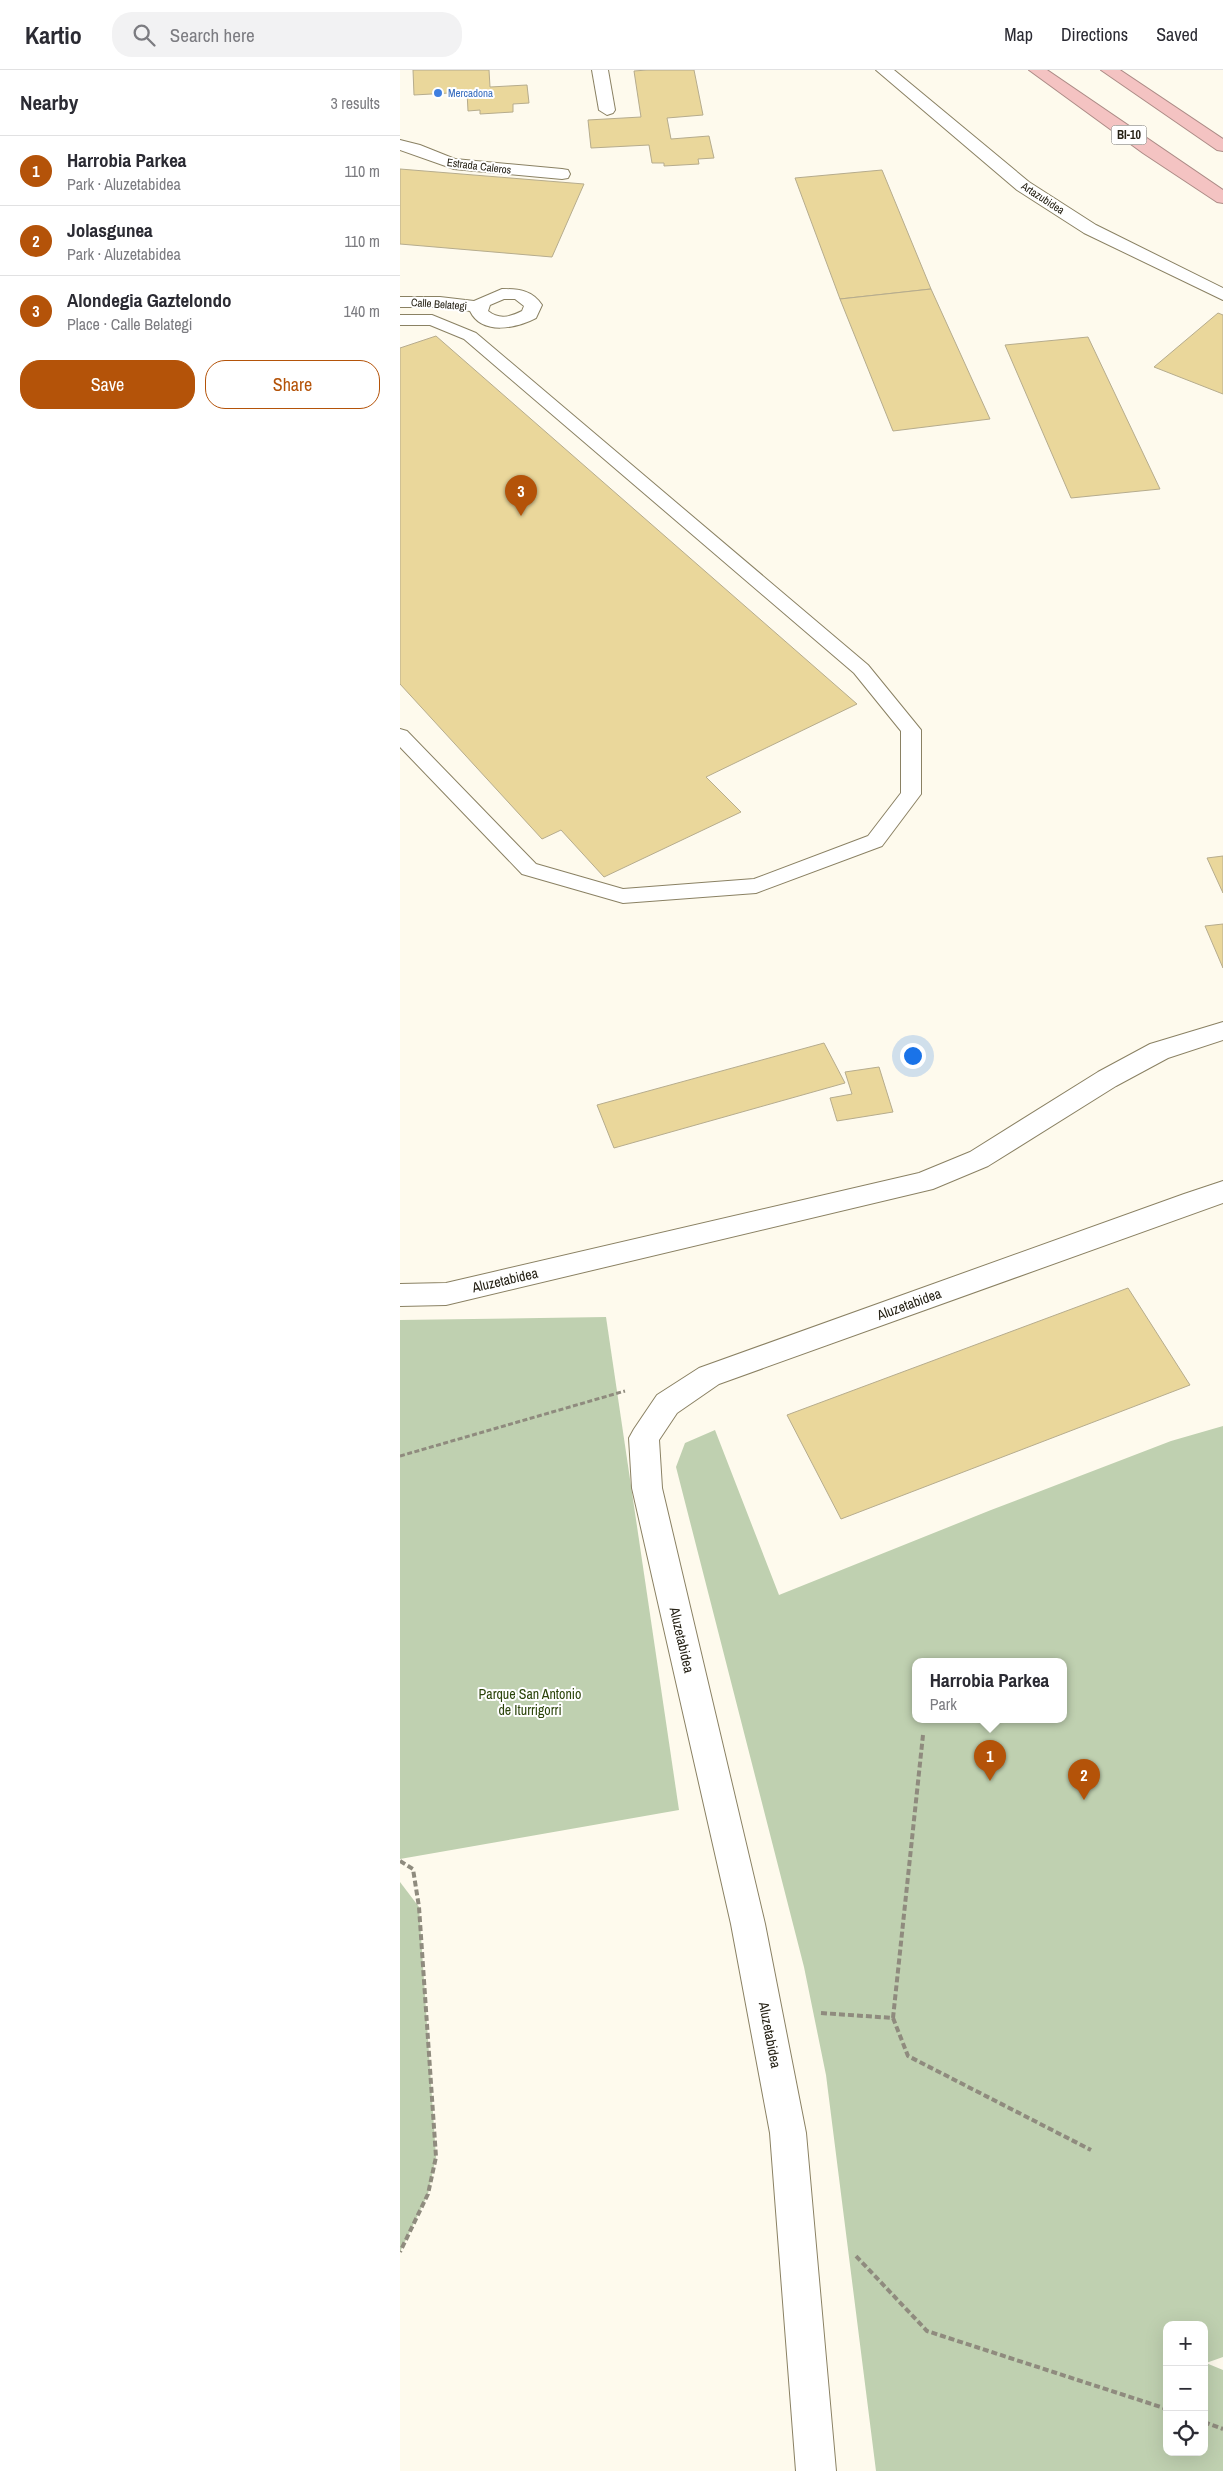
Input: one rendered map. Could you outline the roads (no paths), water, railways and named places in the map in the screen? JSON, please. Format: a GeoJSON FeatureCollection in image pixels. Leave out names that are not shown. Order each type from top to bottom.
{"type":"FeatureCollection","features":[{"type":"Feature","properties":{"kind":"highway","name":"BI-10"},"geometry":{"type":"LineString","coordinates":[[1037,70],[1149,149],[1223,198]]}},
{"type":"Feature","properties":{"kind":"highway"},"geometry":{"type":"LineString","coordinates":[[1109,70],[1223,146]]}},
{"type":"Feature","properties":{"kind":"street"},"geometry":{"type":"LineString","coordinates":[[600,70],[607,110]]}},
{"type":"Feature","properties":{"kind":"street","name":"Artazubidea"},"geometry":{"type":"LineString","coordinates":[[884,70],[1023,186],[1090,229],[1223,295]]}},
{"type":"Feature","properties":{"kind":"street","name":"Estrada Caleros"},"geometry":{"type":"LineString","coordinates":[[400,145],[422,151],[440,161],[465,166],[562,174]]}},
{"type":"Feature","properties":{"kind":"street","name":"Calle Belategi"},"geometry":{"type":"LineString","coordinates":[[400,302],[440,302],[479,307]]}},
{"type":"Feature","properties":{"kind":"street","name":"Aluzetabidea"},"geometry":{"type":"LineString","coordinates":[[400,1295],[446,1294],[924,1182],[980,1159],[1108,1079],[1159,1051],[1223,1031]]}},
{"type":"Feature","properties":{"kind":"street","name":"Aluzetabidea"},"geometry":{"type":"LineString","coordinates":[[816,2471],[788,2133],[748,1924],[647,1488],[644,1438],[666,1404],[709,1376],[1193,1201],[1223,1192]]}},
{"type":"Feature","properties":{"kind":"lane"},"geometry":{"type":"LineString","coordinates":[[400,320],[432,320],[470,336],[861,669],[910,730],[911,794],[875,841],[756,886],[623,896],[529,869],[400,735]]}},
{"type":"Feature","properties":{"kind":"place","name":"Mercadona"},"geometry":{"type":"Point","coordinates":[438,93]}},
{"type":"Feature","properties":{"kind":"place","name":"Alondegia Gaztelondo"},"geometry":{"type":"Point","coordinates":[521,516]}},
{"type":"Feature","properties":{"kind":"place","name":"Harrobia Parkea"},"geometry":{"type":"Point","coordinates":[990,1781]}},
{"type":"Feature","properties":{"kind":"place","name":"Jolasgunea"},"geometry":{"type":"Point","coordinates":[1084,1800]}},
{"type":"Feature","properties":{"kind":"park label","name":"Parque San Antonio de Iturrigorri"},"geometry":{"type":"Point","coordinates":[530,1702]}}]}
